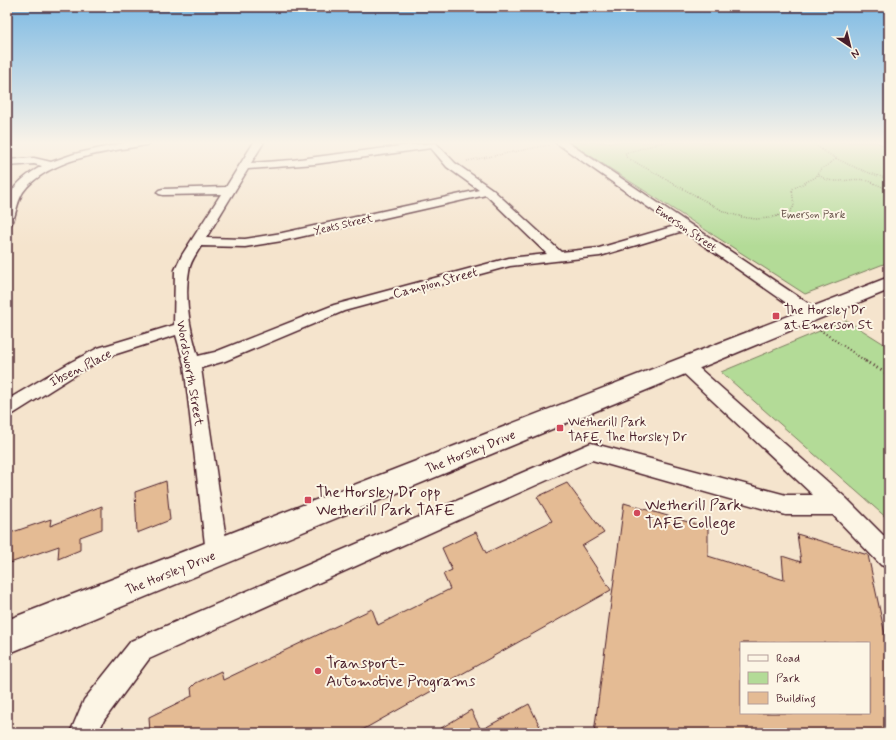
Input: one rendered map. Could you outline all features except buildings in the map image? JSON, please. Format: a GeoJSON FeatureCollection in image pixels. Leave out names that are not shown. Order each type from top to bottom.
{"type":"FeatureCollection","features":[{"type":"Feature","properties":{"kind":"main road","name":"The Horsley Drive"},"geometry":{"type":"LineString","coordinates":[[7,637],[686,365],[812,322],[889,283]]}},
{"type":"Feature","properties":{"kind":"street"},"geometry":{"type":"LineString","coordinates":[[7,222],[18,191],[26,182],[35,177]]}},
{"type":"Feature","properties":{"kind":"street","name":"Wordsworth Street"},"geometry":{"type":"LineString","coordinates":[[217,553],[192,364],[182,328],[182,270],[189,255],[237,177]]}},
{"type":"Feature","properties":{"kind":"street"},"geometry":{"type":"LineString","coordinates":[[468,177],[488,191],[557,256]]}},
{"type":"Feature","properties":{"kind":"street","name":"Emerson Street"},"geometry":{"type":"LineString","coordinates":[[611,177],[684,227],[812,322]]}},
{"type":"Feature","properties":{"kind":"street"},"geometry":{"type":"LineString","coordinates":[[163,192],[228,190]]}},
{"type":"Feature","properties":{"kind":"street","name":"Yeats Street"},"geometry":{"type":"LineString","coordinates":[[197,242],[245,243],[282,237],[488,191]]}},
{"type":"Feature","properties":{"kind":"street","name":"Campion Street"},"geometry":{"type":"LineString","coordinates":[[192,364],[219,357],[339,308],[509,262],[600,252],[684,227]]}},
{"type":"Feature","properties":{"kind":"street","name":"Ibsen Place"},"geometry":{"type":"LineString","coordinates":[[11,401],[104,352],[182,328]]}},
{"type":"Feature","properties":{"kind":"street"},"geometry":{"type":"LineString","coordinates":[[686,365],[838,505],[889,557]]}},
{"type":"Feature","properties":{"kind":"street"},"geometry":{"type":"LineString","coordinates":[[84,733],[94,710],[140,650],[591,451],[786,505],[838,505]]}},
{"type":"Feature","properties":{"kind":"path"},"geometry":{"type":"LineString","coordinates":[[661,177],[725,212],[742,217],[756,218],[770,218],[790,212],[794,206],[792,189],[796,185],[817,177]]}},
{"type":"Feature","properties":{"kind":"path"},"geometry":{"type":"LineString","coordinates":[[822,177],[835,182],[860,180],[889,189]]}},
{"type":"Feature","properties":{"kind":"path"},"geometry":{"type":"LineString","coordinates":[[812,322],[817,328],[854,354],[889,375]]}},
{"type":"Feature","properties":{"kind":"green space","name":"Emerson Park"},"geometry":{"type":"Polygon","coordinates":[[[623,177],[889,177],[889,262],[805,294],[623,177]]]}},
{"type":"Feature","properties":{"kind":"green space"},"geometry":{"type":"Polygon","coordinates":[[[846,320],[889,347],[889,520],[721,372],[846,320]]]}},
{"type":"Feature","properties":{"kind":"place","name":"The Horsley Dr at Emerson St"},"geometry":{"type":"Point","coordinates":[776,316]}},
{"type":"Feature","properties":{"kind":"place","name":"Wetherill Park TAFE, The Horsley Dr"},"geometry":{"type":"Point","coordinates":[560,428]}},
{"type":"Feature","properties":{"kind":"place","name":"The Horsley Dr opp Wetherill Park TAFE"},"geometry":{"type":"Point","coordinates":[308,500]}},
{"type":"Feature","properties":{"kind":"place","name":"Wetherill Park TAFE College"},"geometry":{"type":"Point","coordinates":[637,513]}},
{"type":"Feature","properties":{"kind":"place","name":"Transport- Automotive Programs"},"geometry":{"type":"Point","coordinates":[318,671]}}]}
